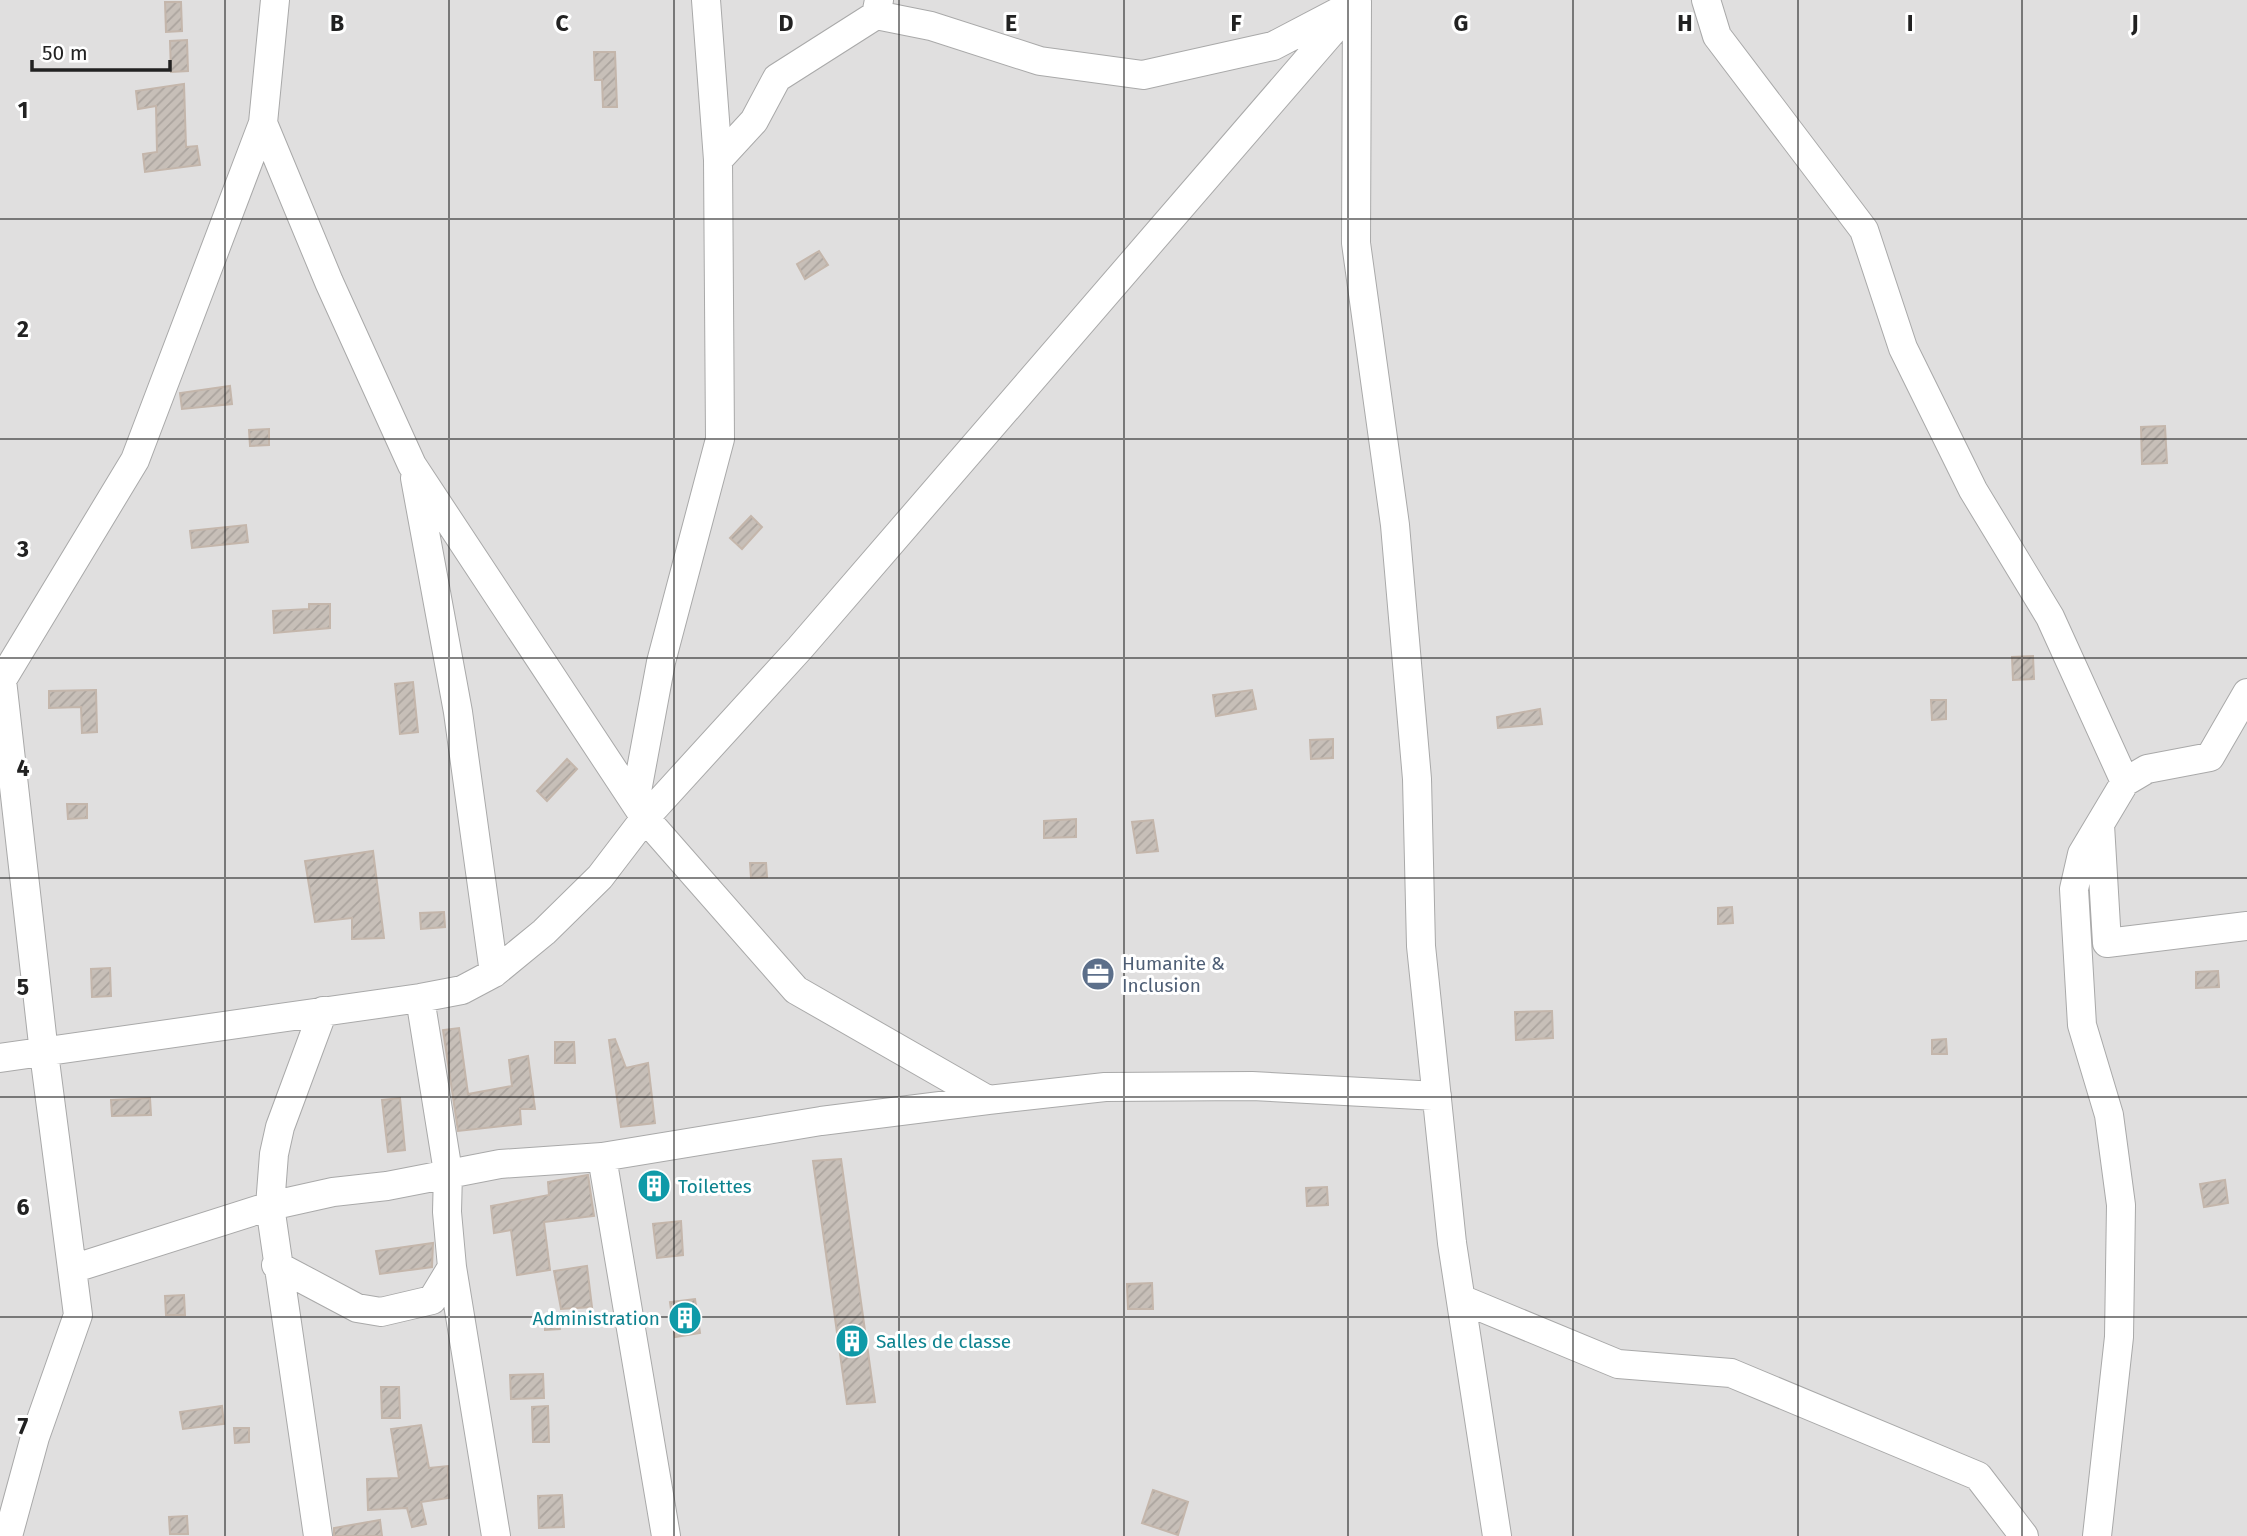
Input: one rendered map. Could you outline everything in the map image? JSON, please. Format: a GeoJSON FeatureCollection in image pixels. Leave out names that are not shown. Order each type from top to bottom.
{"type":"FeatureCollection","features":[{"type":"Feature","properties":{"kind":"street"},"geometry":{"type":"LineString","coordinates":[[8,1536],[35,1437],[78,1315],[44,1052],[12,870],[1,674],[135,460],[263,123],[275,0]]}},
{"type":"Feature","properties":{"kind":"street"},"geometry":{"type":"LineString","coordinates":[[640,810],[661,662],[720,439],[718,160],[706,0]]}},
{"type":"Feature","properties":{"kind":"street"},"geometry":{"type":"LineString","coordinates":[[1706,0],[1717,36],[1864,230],[1903,348],[1973,490],[2050,617],[2125,782]]}},
{"type":"Feature","properties":{"kind":"street"},"geometry":{"type":"LineString","coordinates":[[718,160],[754,121],[777,78],[877,7],[1040,61],[1143,75],[1273,46],[1358,1]]}},
{"type":"Feature","properties":{"kind":"street"},"geometry":{"type":"LineString","coordinates":[[0,1058],[420,998],[462,990],[494,973],[544,932],[600,877],[640,810],[800,649],[1358,1]]}},
{"type":"Feature","properties":{"kind":"street"},"geometry":{"type":"LineString","coordinates":[[1358,1],[1356,243],[1395,524],[1417,779],[1421,946],[1437,1096],[1461,1299],[1497,1536]]}},
{"type":"Feature","properties":{"kind":"street"},"geometry":{"type":"LineString","coordinates":[[263,123],[329,282],[412,465],[640,810],[796,990],[988,1100]]}},
{"type":"Feature","properties":{"kind":"street"},"geometry":{"type":"LineString","coordinates":[[412,465],[458,712],[494,973]]}},
{"type":"Feature","properties":{"kind":"street"},"geometry":{"type":"LineString","coordinates":[[2097,1536],[2119,1337],[2120,1205],[2109,1115],[2082,1025],[2074,889],[2082,854],[2125,782],[2147,769],[2210,758],[2247,693]]}},
{"type":"Feature","properties":{"kind":"street"},"geometry":{"type":"LineString","coordinates":[[2099,825],[2107,943],[2247,926]]}},
{"type":"Feature","properties":{"kind":"street"},"geometry":{"type":"LineString","coordinates":[[420,998],[448,1171],[447,1212],[452,1267],[496,1536]]}},
{"type":"Feature","properties":{"kind":"street"},"geometry":{"type":"LineString","coordinates":[[318,1536],[276,1265],[270,1206],[274,1154],[280,1128],[323,1011]]}},
{"type":"Feature","properties":{"kind":"street"},"geometry":{"type":"LineString","coordinates":[[72,1269],[270,1206],[333,1192],[387,1186],[448,1171],[550,1158],[602,1157],[821,1121],[1105,1087],[1252,1086],[1437,1096]]}},
{"type":"Feature","properties":{"kind":"street"},"geometry":{"type":"LineString","coordinates":[[602,1157],[666,1536]]}},
{"type":"Feature","properties":{"kind":"street"},"geometry":{"type":"LineString","coordinates":[[276,1265],[357,1308],[381,1312],[432,1300],[452,1267]]}},
{"type":"Feature","properties":{"kind":"street"},"geometry":{"type":"LineString","coordinates":[[1461,1299],[1618,1364],[1731,1373],[1978,1476],[2024,1536]]}},
{"type":"Feature","properties":{"kind":"shaded area"},"geometry":{"type":"Polygon","coordinates":[[[0,0],[2247,0],[2247,1536],[0,1536],[0,0]]]}},
{"type":"Feature","properties":{"kind":"building"},"geometry":{"type":"Polygon","coordinates":[[[165,2],[181,2],[182,31],[166,32],[165,2]]]}},
{"type":"Feature","properties":{"kind":"building"},"geometry":{"type":"Polygon","coordinates":[[[187,40],[188,71],[171,72],[170,41],[187,40]]]}},
{"type":"Feature","properties":{"kind":"building"},"geometry":{"type":"Polygon","coordinates":[[[594,52],[615,52],[617,107],[603,107],[602,80],[595,80],[594,52]]]}},
{"type":"Feature","properties":{"kind":"building"},"geometry":{"type":"Polygon","coordinates":[[[184,84],[186,147],[197,146],[200,165],[145,172],[143,154],[157,152],[156,106],[138,109],[136,91],[184,84]]]}},
{"type":"Feature","properties":{"kind":"building"},"geometry":{"type":"Polygon","coordinates":[[[819,251],[828,265],[805,279],[797,264],[819,251]]]}},
{"type":"Feature","properties":{"kind":"building"},"geometry":{"type":"Polygon","coordinates":[[[230,386],[232,404],[182,409],[180,393],[230,386]]]}},
{"type":"Feature","properties":{"kind":"building"},"geometry":{"type":"Polygon","coordinates":[[[2165,426],[2167,463],[2142,464],[2141,427],[2165,426]]]}},
{"type":"Feature","properties":{"kind":"building"},"geometry":{"type":"Polygon","coordinates":[[[269,429],[269,445],[250,446],[249,430],[269,429]]]}},
{"type":"Feature","properties":{"kind":"building"},"geometry":{"type":"Polygon","coordinates":[[[751,516],[762,527],[742,549],[730,538],[751,516]]]}},
{"type":"Feature","properties":{"kind":"building"},"geometry":{"type":"Polygon","coordinates":[[[246,525],[248,542],[192,548],[190,531],[246,525]]]}},
{"type":"Feature","properties":{"kind":"building"},"geometry":{"type":"Polygon","coordinates":[[[309,604],[330,604],[330,628],[274,633],[273,611],[309,609],[309,604]]]}},
{"type":"Feature","properties":{"kind":"building"},"geometry":{"type":"Polygon","coordinates":[[[2033,656],[2034,679],[2013,680],[2012,657],[2033,656]]]}},
{"type":"Feature","properties":{"kind":"building"},"geometry":{"type":"Polygon","coordinates":[[[413,682],[418,732],[400,734],[395,684],[413,682]]]}},
{"type":"Feature","properties":{"kind":"building"},"geometry":{"type":"Polygon","coordinates":[[[96,690],[97,732],[82,733],[81,707],[49,708],[49,691],[96,690]]]}},
{"type":"Feature","properties":{"kind":"building"},"geometry":{"type":"Polygon","coordinates":[[[1252,690],[1256,709],[1216,716],[1213,695],[1252,690]]]}},
{"type":"Feature","properties":{"kind":"building"},"geometry":{"type":"Polygon","coordinates":[[[1931,700],[1946,700],[1946,719],[1932,720],[1931,700]]]}},
{"type":"Feature","properties":{"kind":"building"},"geometry":{"type":"Polygon","coordinates":[[[1540,709],[1542,724],[1498,728],[1497,717],[1540,709]]]}},
{"type":"Feature","properties":{"kind":"building"},"geometry":{"type":"Polygon","coordinates":[[[1333,739],[1333,758],[1311,759],[1310,740],[1333,739]]]}},
{"type":"Feature","properties":{"kind":"building"},"geometry":{"type":"Polygon","coordinates":[[[567,759],[577,769],[547,801],[537,791],[567,759]]]}},
{"type":"Feature","properties":{"kind":"building"},"geometry":{"type":"Polygon","coordinates":[[[67,804],[87,804],[87,818],[68,819],[67,804]]]}},
{"type":"Feature","properties":{"kind":"building"},"geometry":{"type":"Polygon","coordinates":[[[1076,819],[1076,837],[1044,838],[1044,821],[1076,819]]]}},
{"type":"Feature","properties":{"kind":"building"},"geometry":{"type":"Polygon","coordinates":[[[1153,820],[1158,851],[1137,853],[1132,822],[1153,820]]]}},
{"type":"Feature","properties":{"kind":"building"},"geometry":{"type":"Polygon","coordinates":[[[373,851],[384,938],[352,939],[352,918],[315,922],[305,861],[373,851]]]}},
{"type":"Feature","properties":{"kind":"building"},"geometry":{"type":"Polygon","coordinates":[[[750,863],[766,863],[767,877],[751,878],[750,863]]]}},
{"type":"Feature","properties":{"kind":"building"},"geometry":{"type":"Polygon","coordinates":[[[1732,907],[1733,923],[1718,924],[1718,908],[1732,907]]]}},
{"type":"Feature","properties":{"kind":"building"},"geometry":{"type":"Polygon","coordinates":[[[444,912],[445,927],[421,929],[420,913],[444,912]]]}},
{"type":"Feature","properties":{"kind":"building"},"geometry":{"type":"Polygon","coordinates":[[[110,968],[111,996],[92,997],[91,969],[110,968]]]}},
{"type":"Feature","properties":{"kind":"building"},"geometry":{"type":"Polygon","coordinates":[[[2218,971],[2219,987],[2196,988],[2196,972],[2218,971]]]}},
{"type":"Feature","properties":{"kind":"building"},"geometry":{"type":"Polygon","coordinates":[[[1552,1011],[1553,1038],[1516,1040],[1515,1012],[1552,1011]]]}},
{"type":"Feature","properties":{"kind":"building"},"geometry":{"type":"Polygon","coordinates":[[[459,1028],[468,1094],[512,1086],[509,1060],[528,1056],[535,1109],[520,1109],[521,1124],[458,1131],[443,1030],[459,1028]]]}},
{"type":"Feature","properties":{"kind":"building"},"geometry":{"type":"Polygon","coordinates":[[[615,1039],[626,1068],[648,1063],[655,1123],[621,1127],[609,1040],[615,1039]]]}},
{"type":"Feature","properties":{"kind":"building"},"geometry":{"type":"Polygon","coordinates":[[[1946,1039],[1947,1054],[1932,1054],[1932,1040],[1946,1039]]]}},
{"type":"Feature","properties":{"kind":"building"},"geometry":{"type":"Polygon","coordinates":[[[555,1042],[574,1042],[575,1063],[555,1063],[555,1042]]]}},
{"type":"Feature","properties":{"kind":"building"},"geometry":{"type":"Polygon","coordinates":[[[150,1098],[151,1115],[112,1116],[111,1100],[150,1098]]]}},
{"type":"Feature","properties":{"kind":"building"},"geometry":{"type":"Polygon","coordinates":[[[400,1098],[405,1150],[388,1152],[382,1100],[400,1098]]]}},
{"type":"Feature","properties":{"kind":"building"},"geometry":{"type":"Polygon","coordinates":[[[841,1159],[875,1402],[847,1404],[813,1161],[841,1159]]]}},
{"type":"Feature","properties":{"kind":"building"},"geometry":{"type":"Polygon","coordinates":[[[588,1175],[594,1216],[544,1222],[550,1270],[517,1275],[511,1230],[494,1233],[491,1206],[549,1195],[548,1182],[588,1175]]]}},
{"type":"Feature","properties":{"kind":"building"},"geometry":{"type":"Polygon","coordinates":[[[2225,1180],[2228,1203],[2204,1207],[2200,1184],[2225,1180]]]}},
{"type":"Feature","properties":{"kind":"building"},"geometry":{"type":"Polygon","coordinates":[[[1327,1187],[1328,1205],[1307,1206],[1306,1188],[1327,1187]]]}},
{"type":"Feature","properties":{"kind":"building"},"geometry":{"type":"Polygon","coordinates":[[[681,1221],[683,1255],[657,1258],[653,1224],[681,1221]]]}},
{"type":"Feature","properties":{"kind":"building"},"geometry":{"type":"Polygon","coordinates":[[[433,1243],[432,1267],[380,1274],[376,1251],[433,1243]]]}},
{"type":"Feature","properties":{"kind":"building"},"geometry":{"type":"Polygon","coordinates":[[[587,1266],[592,1307],[561,1309],[554,1271],[587,1266]]]}},
{"type":"Feature","properties":{"kind":"building"},"geometry":{"type":"Polygon","coordinates":[[[1152,1283],[1153,1309],[1128,1309],[1127,1284],[1152,1283]]]}},
{"type":"Feature","properties":{"kind":"building"},"geometry":{"type":"Polygon","coordinates":[[[184,1295],[185,1315],[166,1315],[165,1296],[184,1295]]]}},
{"type":"Feature","properties":{"kind":"building","name":"Administration"},"geometry":{"type":"Polygon","coordinates":[[[695,1299],[700,1333],[675,1337],[670,1302],[695,1299]]]}},
{"type":"Feature","properties":{"kind":"building"},"geometry":{"type":"Polygon","coordinates":[[[559,1313],[560,1329],[545,1330],[545,1314],[559,1313]]]}},
{"type":"Feature","properties":{"kind":"building"},"geometry":{"type":"Polygon","coordinates":[[[543,1374],[544,1398],[511,1399],[510,1375],[543,1374]]]}},
{"type":"Feature","properties":{"kind":"building"},"geometry":{"type":"Polygon","coordinates":[[[381,1387],[399,1387],[400,1418],[382,1418],[381,1387]]]}},
{"type":"Feature","properties":{"kind":"building"},"geometry":{"type":"Polygon","coordinates":[[[222,1406],[224,1424],[183,1429],[180,1412],[222,1406]]]}},
{"type":"Feature","properties":{"kind":"building"},"geometry":{"type":"Polygon","coordinates":[[[548,1406],[549,1442],[533,1442],[532,1407],[548,1406]]]}},
{"type":"Feature","properties":{"kind":"building"},"geometry":{"type":"Polygon","coordinates":[[[421,1425],[429,1468],[448,1466],[449,1498],[421,1502],[426,1524],[412,1527],[407,1508],[368,1510],[367,1479],[399,1478],[391,1429],[421,1425]]]}},
{"type":"Feature","properties":{"kind":"building"},"geometry":{"type":"Polygon","coordinates":[[[234,1428],[249,1428],[249,1442],[235,1443],[234,1428]]]}},
{"type":"Feature","properties":{"kind":"building"},"geometry":{"type":"Polygon","coordinates":[[[1153,1490],[1188,1502],[1178,1535],[1142,1523],[1153,1490]]]}},
{"type":"Feature","properties":{"kind":"building"},"geometry":{"type":"Polygon","coordinates":[[[562,1495],[564,1527],[539,1528],[538,1496],[562,1495]]]}},
{"type":"Feature","properties":{"kind":"building"},"geometry":{"type":"Polygon","coordinates":[[[187,1516],[188,1534],[170,1534],[169,1517],[187,1516]]]}},
{"type":"Feature","properties":{"kind":"building"},"geometry":{"type":"Polygon","coordinates":[[[380,1520],[382,1536],[334,1536],[334,1528],[380,1520]]]}},
{"type":"Feature","properties":{"kind":"place","name":"Humanite & Inclusion"},"geometry":{"type":"Point","coordinates":[1098,974]}},
{"type":"Feature","properties":{"kind":"place","name":"Toilettes"},"geometry":{"type":"Point","coordinates":[654,1186]}},
{"type":"Feature","properties":{"kind":"place","name":"Administration"},"geometry":{"type":"Point","coordinates":[685,1318]}},
{"type":"Feature","properties":{"kind":"place","name":"Salles de classe"},"geometry":{"type":"Point","coordinates":[852,1341]}}]}
